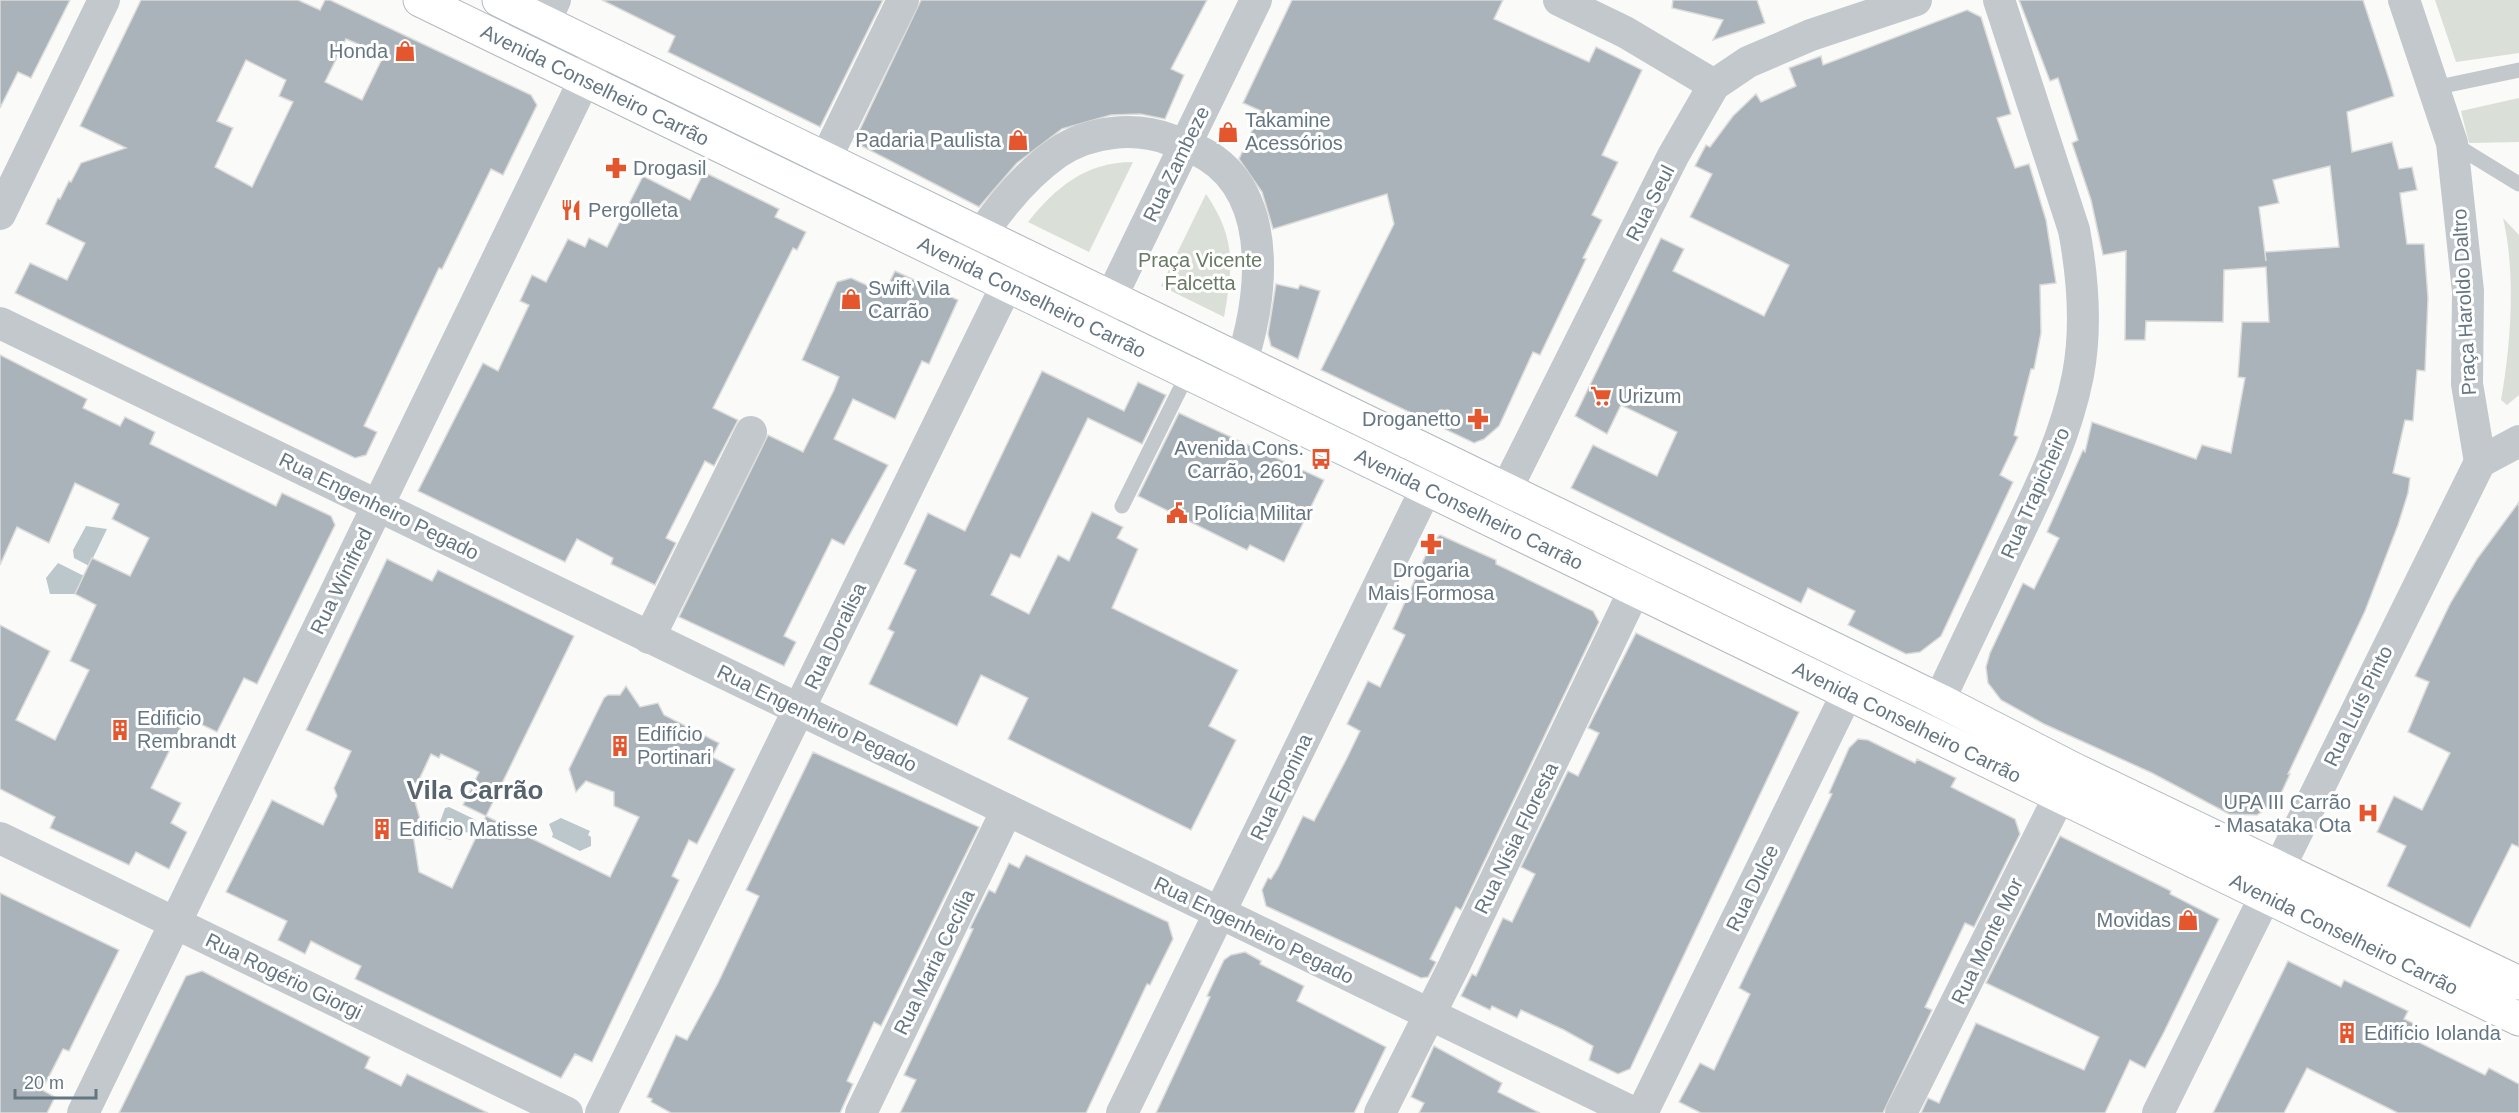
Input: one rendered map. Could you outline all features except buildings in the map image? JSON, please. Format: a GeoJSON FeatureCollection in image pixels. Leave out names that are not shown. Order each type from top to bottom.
{"type":"FeatureCollection","features":[{"type":"Feature","properties":{"kind":"main road","name":"Avenida Conselheiro Carrão"},"geometry":{"type":"LineString","coordinates":[[420,0],[1229,393],[1432,474],[1505,491],[1939,700],[2066,782],[2265,895],[2519,1019]]}},
{"type":"Feature","properties":{"kind":"main road","name":"Avenida Conselheiro Carrão"},"geometry":{"type":"LineString","coordinates":[[499,0],[550,11],[599,49],[1242,363],[1432,474],[1491,520],[1925,731],[2066,782],[2279,866],[2519,983]]}},
{"type":"Feature","properties":{"kind":"street"},"geometry":{"type":"LineString","coordinates":[[0,214],[104,0]]}},
{"type":"Feature","properties":{"kind":"street"},"geometry":{"type":"LineString","coordinates":[[825,160],[903,0]]}},
{"type":"Feature","properties":{"kind":"street","name":"Rua Zambeze"},"geometry":{"type":"LineString","coordinates":[[1096,328],[1256,0]]}},
{"type":"Feature","properties":{"kind":"street"},"geometry":{"type":"LineString","coordinates":[[1559,0],[1625,32],[1714,85]]}},
{"type":"Feature","properties":{"kind":"street","name":"Rua Seul"},"geometry":{"type":"LineString","coordinates":[[1491,520],[1673,156],[1714,85],[1748,62],[1811,35],[1916,0]]}},
{"type":"Feature","properties":{"kind":"street","name":"Rua Trapicheiro"},"geometry":{"type":"LineString","coordinates":[[1925,731],[2049,469],[2074,394],[2083,318],[2081,268],[2074,230],[1999,0]]}},
{"type":"Feature","properties":{"kind":"street","name":"Praça Haroldo Daltro"},"geometry":{"type":"LineString","coordinates":[[2404,0],[2452,143],[2468,291],[2467,384],[2480,462]]}},
{"type":"Feature","properties":{"kind":"street","name":"Rua Winifred"},"geometry":{"type":"LineString","coordinates":[[83,1113],[599,49]]}},
{"type":"Feature","properties":{"kind":"street"},"geometry":{"type":"LineString","coordinates":[[964,264],[979,235],[1030,176],[1058,152],[1082,140],[1130,132],[1154,134],[1208,156],[1223,168],[1251,214],[1259,261],[1257,298],[1242,363],[1229,393]]}},
{"type":"Feature","properties":{"kind":"street","name":"Rua Doralisa"},"geometry":{"type":"LineString","coordinates":[[601,1113],[1021,256]]}},
{"type":"Feature","properties":{"kind":"street","name":"Rua Engenheiro Pegado"},"geometry":{"type":"LineString","coordinates":[[0,323],[1634,1113]]}},
{"type":"Feature","properties":{"kind":"street"},"geometry":{"type":"LineString","coordinates":[[649,638],[751,432]]}},
{"type":"Feature","properties":{"kind":"street"},"geometry":{"type":"LineString","coordinates":[[2480,462],[2519,441]]}},
{"type":"Feature","properties":{"kind":"street","name":"Rua Luís Pinto"},"geometry":{"type":"LineString","coordinates":[[2158,1113],[2480,462]]}},
{"type":"Feature","properties":{"kind":"street","name":"Rua Eponina"},"geometry":{"type":"LineString","coordinates":[[1122,1113],[1432,474]]}},
{"type":"Feature","properties":{"kind":"street","name":"Rua Nísia Floresta"},"geometry":{"type":"LineString","coordinates":[[1380,1113],[1460,956],[1649,560]]}},
{"type":"Feature","properties":{"kind":"street","name":"Rua Dulce"},"geometry":{"type":"LineString","coordinates":[[1642,1113],[1862,663]]}},
{"type":"Feature","properties":{"kind":"street","name":"Rua Monte Mor"},"geometry":{"type":"LineString","coordinates":[[1901,1113],[2066,782]]}},
{"type":"Feature","properties":{"kind":"street","name":"Rua Maria Cecília"},"geometry":{"type":"LineString","coordinates":[[861,1113],[1007,810]]}},
{"type":"Feature","properties":{"kind":"street","name":"Rua Rogério Giorgi"},"geometry":{"type":"LineString","coordinates":[[0,838],[567,1113]]}},
{"type":"Feature","properties":{"kind":"lane"},"geometry":{"type":"LineString","coordinates":[[2434,88],[2519,70]]}},
{"type":"Feature","properties":{"kind":"lane"},"geometry":{"type":"LineString","coordinates":[[2452,143],[2519,184]]}},
{"type":"Feature","properties":{"kind":"lane"},"geometry":{"type":"LineString","coordinates":[[1122,506],[1188,373]]}},
{"type":"Feature","properties":{"kind":"green space"},"geometry":{"type":"Polygon","coordinates":[[[2435,0],[2519,0],[2519,53],[2456,62],[2435,0]]]}},
{"type":"Feature","properties":{"kind":"green space"},"geometry":{"type":"Polygon","coordinates":[[[2519,98],[2519,142],[2469,143],[2461,111],[2519,98]]]}},
{"type":"Feature","properties":{"kind":"green space","name":"Praça Vicente Falcetta"},"geometry":{"type":"Polygon","coordinates":[[[1133,162],[1089,252],[1028,222],[1050,198],[1073,179],[1101,166],[1133,162]]]}},
{"type":"Feature","properties":{"kind":"green space","name":"Praça Vicente Falcetta"},"geometry":{"type":"Polygon","coordinates":[[[1206,194],[1223,225],[1230,253],[1224,317],[1161,286],[1206,194]]]}},
{"type":"Feature","properties":{"kind":"green space"},"geometry":{"type":"Polygon","coordinates":[[[2503,218],[2519,235],[2519,395],[2507,405],[2501,400],[2507,356],[2511,285],[2510,261],[2503,218]]]}},
{"type":"Feature","properties":{"kind":"shaded area"},"geometry":{"type":"Polygon","coordinates":[[[86,526],[107,529],[89,566],[74,558],[73,550],[86,526]]]}},
{"type":"Feature","properties":{"kind":"shaded area"},"geometry":{"type":"Polygon","coordinates":[[[58,563],[84,576],[75,594],[50,594],[46,578],[58,563]]]}},
{"type":"Feature","properties":{"kind":"shaded area"},"geometry":{"type":"Polygon","coordinates":[[[449,807],[476,820],[472,833],[456,831],[451,840],[435,836],[445,808],[449,807]]]}},
{"type":"Feature","properties":{"kind":"shaded area"},"geometry":{"type":"Polygon","coordinates":[[[561,818],[590,831],[588,835],[591,837],[591,846],[580,851],[552,837],[549,824],[561,818]]]}},
{"type":"Feature","properties":{"kind":"place","name":"Honda"},"geometry":{"type":"Point","coordinates":[405,51]}},
{"type":"Feature","properties":{"kind":"place","name":"Takamine Acessórios"},"geometry":{"type":"Point","coordinates":[1228,132]}},
{"type":"Feature","properties":{"kind":"place","name":"Padaria Paulista"},"geometry":{"type":"Point","coordinates":[1018,140]}},
{"type":"Feature","properties":{"kind":"place","name":"Drogasil"},"geometry":{"type":"Point","coordinates":[616,168]}},
{"type":"Feature","properties":{"kind":"place","name":"Pergolleta"},"geometry":{"type":"Point","coordinates":[571,210]}},
{"type":"Feature","properties":{"kind":"place","name":"Swift Vila Carrão"},"geometry":{"type":"Point","coordinates":[851,299]}},
{"type":"Feature","properties":{"kind":"place","name":"Urizum"},"geometry":{"type":"Point","coordinates":[1601,396]}},
{"type":"Feature","properties":{"kind":"place","name":"Droganetto"},"geometry":{"type":"Point","coordinates":[1478,419]}},
{"type":"Feature","properties":{"kind":"place","name":"Avenida Cons. Carrão, 2601"},"geometry":{"type":"Point","coordinates":[1321,459]}},
{"type":"Feature","properties":{"kind":"place","name":"Polícia Militar"},"geometry":{"type":"Point","coordinates":[1177,513]}},
{"type":"Feature","properties":{"kind":"place","name":"Drogaria Mais Formosa"},"geometry":{"type":"Point","coordinates":[1431,544]}},
{"type":"Feature","properties":{"kind":"place","name":"Edificio Rembrandt"},"geometry":{"type":"Point","coordinates":[120,730]}},
{"type":"Feature","properties":{"kind":"place","name":"Edifício Portinari"},"geometry":{"type":"Point","coordinates":[620,746]}},
{"type":"Feature","properties":{"kind":"place","name":"UPA III Carrão - Masataka Ota"},"geometry":{"type":"Point","coordinates":[2368,813]}},
{"type":"Feature","properties":{"kind":"place","name":"Edificio Matisse"},"geometry":{"type":"Point","coordinates":[382,829]}},
{"type":"Feature","properties":{"kind":"place","name":"Movidas"},"geometry":{"type":"Point","coordinates":[2188,920]}},
{"type":"Feature","properties":{"kind":"place","name":"Edifício Iolanda"},"geometry":{"type":"Point","coordinates":[2347,1033]}},
{"type":"Feature","properties":{"kind":"district","name":"Vila Carrão"},"geometry":{"type":"Point","coordinates":[475,790]}}]}
